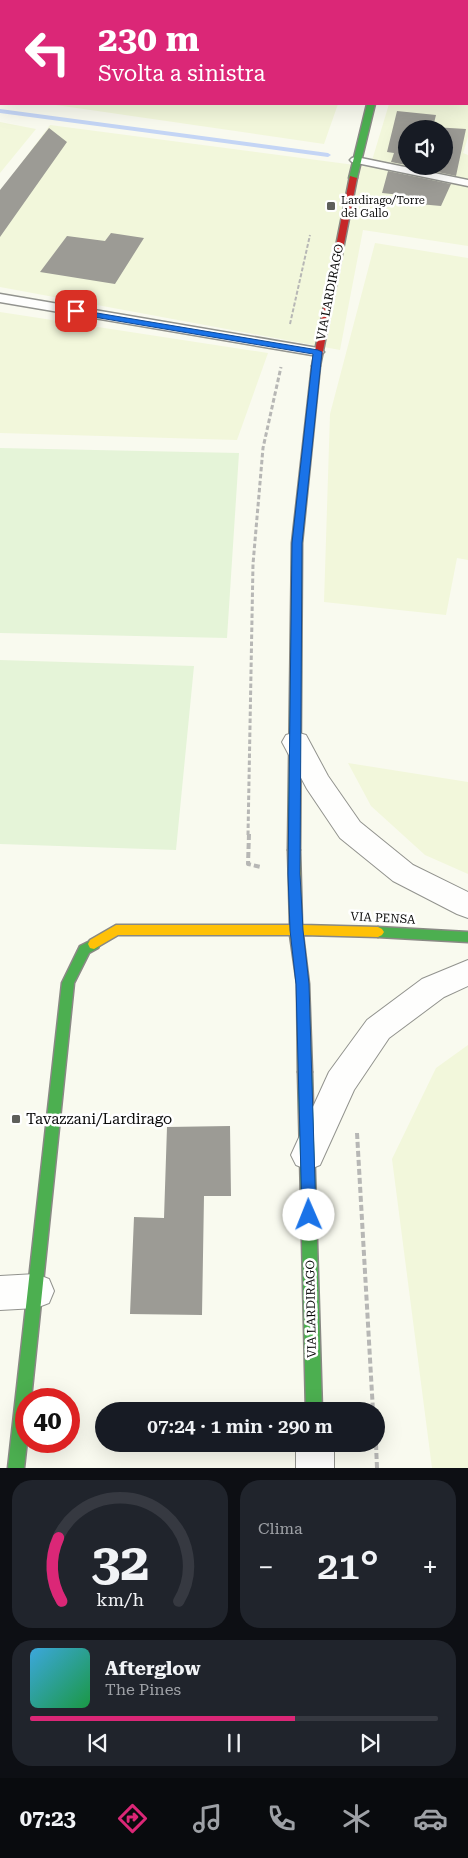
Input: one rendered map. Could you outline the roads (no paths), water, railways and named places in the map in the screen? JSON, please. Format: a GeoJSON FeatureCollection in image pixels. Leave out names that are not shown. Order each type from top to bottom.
{"type":"FeatureCollection","features":[{"type":"Feature","properties":{"kind":"street","name":"VIA LARDIRAGO"},"geometry":{"type":"LineString","coordinates":[[314,1402],[303,984],[296,930],[294,874],[297,543],[318,352],[356,160],[371,105]]}},
{"type":"Feature","properties":{"kind":"street"},"geometry":{"type":"LineString","coordinates":[[296,742],[317,782],[350,830],[402,873],[468,906]]}},
{"type":"Feature","properties":{"kind":"street","name":"VIA PENSA"},"geometry":{"type":"LineString","coordinates":[[16,1468],[68,983],[84,950],[116,930],[341,930],[468,937]]}},
{"type":"Feature","properties":{"kind":"street"},"geometry":{"type":"LineString","coordinates":[[307,1156],[341,1082],[378,1029],[433,988],[468,972]]}},
{"type":"Feature","properties":{"kind":"street"},"geometry":{"type":"LineString","coordinates":[[0,1293],[36,1291]]}},
{"type":"Feature","properties":{"kind":"street"},"geometry":{"type":"LineString","coordinates":[[315,1452],[315,1468]]}},
{"type":"Feature","properties":{"kind":"lane"},"geometry":{"type":"LineString","coordinates":[[356,160],[468,183]]}},
{"type":"Feature","properties":{"kind":"lane"},"geometry":{"type":"LineString","coordinates":[[0,298],[318,352]]}},
{"type":"Feature","properties":{"kind":"waterway"},"geometry":{"type":"LineString","coordinates":[[0,111],[328,155]]}},
{"type":"Feature","properties":{"kind":"place","name":"Lardirago/Torre del Gallo"},"geometry":{"type":"Point","coordinates":[331,206]}},
{"type":"Feature","properties":{"kind":"place","name":"Tavazzani/Lardirago"},"geometry":{"type":"Point","coordinates":[16,1119]}}]}
